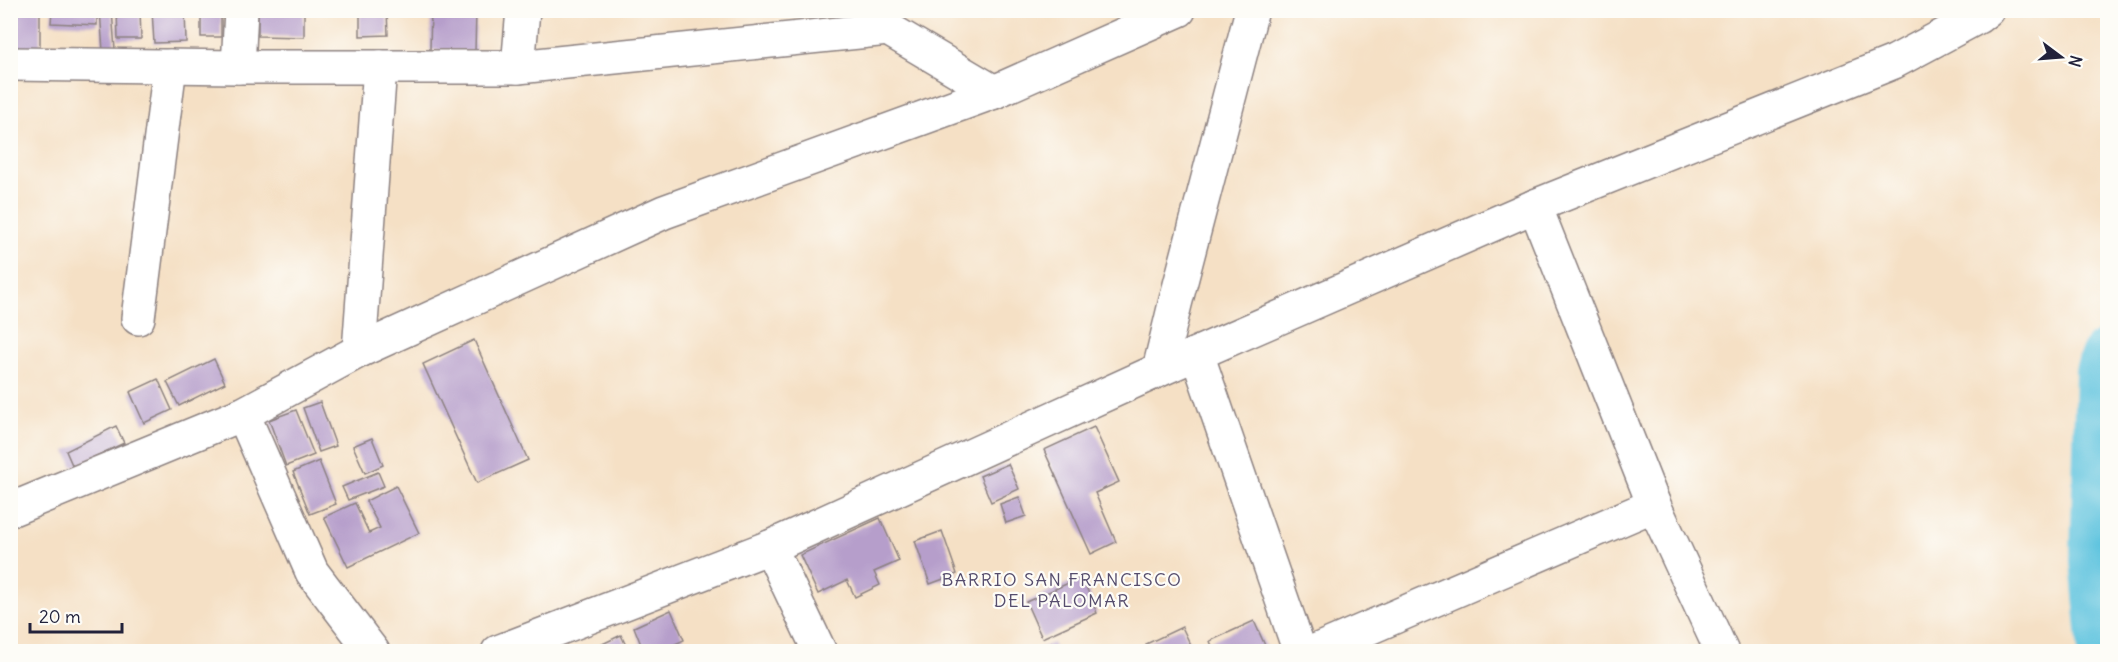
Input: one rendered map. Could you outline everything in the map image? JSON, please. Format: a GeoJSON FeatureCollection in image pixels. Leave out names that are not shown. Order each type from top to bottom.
{"type":"FeatureCollection","features":[{"type":"Feature","properties":{"kind":"street"},"geometry":{"type":"LineString","coordinates":[[238,67],[240,10]]}},
{"type":"Feature","properties":{"kind":"street"},"geometry":{"type":"LineString","coordinates":[[518,67],[523,10]]}},
{"type":"Feature","properties":{"kind":"street"},"geometry":{"type":"LineString","coordinates":[[10,510],[243,414],[359,351],[664,212],[994,92],[1179,10]]}},
{"type":"Feature","properties":{"kind":"street"},"geometry":{"type":"LineString","coordinates":[[1160,370],[1175,304],[1252,10]]}},
{"type":"Feature","properties":{"kind":"street"},"geometry":{"type":"LineString","coordinates":[[498,651],[569,639],[1160,370],[1535,206],[1894,62],[1980,13]]}},
{"type":"Feature","properties":{"kind":"street"},"geometry":{"type":"LineString","coordinates":[[10,64],[518,67],[886,20],[994,92]]}},
{"type":"Feature","properties":{"kind":"street"},"geometry":{"type":"LineString","coordinates":[[138,318],[170,66]]}},
{"type":"Feature","properties":{"kind":"street"},"geometry":{"type":"LineString","coordinates":[[359,351],[380,67]]}},
{"type":"Feature","properties":{"kind":"street"},"geometry":{"type":"LineString","coordinates":[[1535,206],[1654,505],[1722,651]]}},
{"type":"Feature","properties":{"kind":"street"},"geometry":{"type":"LineString","coordinates":[[1197,354],[1300,651]]}},
{"type":"Feature","properties":{"kind":"street"},"geometry":{"type":"LineString","coordinates":[[243,414],[312,572],[373,651]]}},
{"type":"Feature","properties":{"kind":"street"},"geometry":{"type":"LineString","coordinates":[[1314,651],[1654,505]]}},
{"type":"Feature","properties":{"kind":"street"},"geometry":{"type":"LineString","coordinates":[[770,547],[820,651]]}},
{"type":"Feature","properties":{"kind":"building"},"geometry":{"type":"Polygon","coordinates":[[[12,10],[40,10],[40,50],[11,49],[12,10]]]}},
{"type":"Feature","properties":{"kind":"building"},"geometry":{"type":"Polygon","coordinates":[[[52,10],[97,10],[97,25],[51,23],[52,10]]]}},
{"type":"Feature","properties":{"kind":"building"},"geometry":{"type":"Polygon","coordinates":[[[100,10],[112,10],[115,50],[103,51],[100,10]]]}},
{"type":"Feature","properties":{"kind":"building"},"geometry":{"type":"Polygon","coordinates":[[[140,10],[141,39],[118,39],[117,11],[140,10]]]}},
{"type":"Feature","properties":{"kind":"building"},"geometry":{"type":"Polygon","coordinates":[[[152,10],[185,10],[186,42],[154,43],[152,10]]]}},
{"type":"Feature","properties":{"kind":"building"},"geometry":{"type":"Polygon","coordinates":[[[201,10],[221,10],[221,37],[201,37],[201,10]]]}},
{"type":"Feature","properties":{"kind":"building"},"geometry":{"type":"Polygon","coordinates":[[[258,10],[304,10],[304,37],[258,36],[258,10]]]}},
{"type":"Feature","properties":{"kind":"building"},"geometry":{"type":"Polygon","coordinates":[[[360,10],[387,10],[388,35],[360,36],[360,10]]]}},
{"type":"Feature","properties":{"kind":"building"},"geometry":{"type":"Polygon","coordinates":[[[431,10],[476,10],[475,52],[430,50],[431,10]]]}},
{"type":"Feature","properties":{"kind":"building"},"geometry":{"type":"Polygon","coordinates":[[[474,340],[528,460],[477,483],[423,364],[474,340]]]}},
{"type":"Feature","properties":{"kind":"building"},"geometry":{"type":"Polygon","coordinates":[[[214,359],[225,383],[179,406],[167,382],[214,359]]]}},
{"type":"Feature","properties":{"kind":"building"},"geometry":{"type":"Polygon","coordinates":[[[158,379],[172,410],[144,423],[130,392],[158,379]]]}},
{"type":"Feature","properties":{"kind":"building"},"geometry":{"type":"Polygon","coordinates":[[[320,402],[336,446],[319,452],[303,408],[320,402]]]}},
{"type":"Feature","properties":{"kind":"building"},"geometry":{"type":"Polygon","coordinates":[[[296,410],[314,455],[286,466],[269,420],[296,410]]]}},
{"type":"Feature","properties":{"kind":"building"},"geometry":{"type":"Polygon","coordinates":[[[116,426],[124,443],[73,467],[66,451],[116,426]]]}},
{"type":"Feature","properties":{"kind":"building"},"geometry":{"type":"Polygon","coordinates":[[[1094,427],[1119,482],[1095,493],[1116,542],[1091,554],[1044,450],[1094,427]]]}},
{"type":"Feature","properties":{"kind":"building"},"geometry":{"type":"Polygon","coordinates":[[[372,438],[383,465],[365,473],[353,446],[372,438]]]}},
{"type":"Feature","properties":{"kind":"building"},"geometry":{"type":"Polygon","coordinates":[[[319,461],[336,504],[310,514],[293,472],[319,461]]]}},
{"type":"Feature","properties":{"kind":"building"},"geometry":{"type":"Polygon","coordinates":[[[1008,464],[1019,489],[991,502],[980,476],[1008,464]]]}},
{"type":"Feature","properties":{"kind":"building"},"geometry":{"type":"Polygon","coordinates":[[[378,472],[384,486],[348,500],[342,487],[378,472]]]}},
{"type":"Feature","properties":{"kind":"building"},"geometry":{"type":"Polygon","coordinates":[[[396,486],[419,533],[348,567],[324,517],[355,503],[369,533],[380,528],[366,501],[396,486]]]}},
{"type":"Feature","properties":{"kind":"building"},"geometry":{"type":"Polygon","coordinates":[[[1019,497],[1026,516],[1006,523],[1000,504],[1019,497]]]}},
{"type":"Feature","properties":{"kind":"building"},"geometry":{"type":"Polygon","coordinates":[[[880,518],[899,561],[874,572],[880,585],[855,597],[847,580],[818,594],[800,555],[880,518]]]}},
{"type":"Feature","properties":{"kind":"building"},"geometry":{"type":"Polygon","coordinates":[[[942,531],[957,574],[930,584],[915,541],[942,531]]]}},
{"type":"Feature","properties":{"kind":"building"},"geometry":{"type":"Polygon","coordinates":[[[1082,577],[1097,613],[1042,638],[1026,602],[1082,577]]]}},
{"type":"Feature","properties":{"kind":"building"},"geometry":{"type":"Polygon","coordinates":[[[671,610],[684,640],[658,652],[644,652],[634,627],[671,610]]]}},
{"type":"Feature","properties":{"kind":"building"},"geometry":{"type":"Polygon","coordinates":[[[1254,621],[1268,652],[1214,652],[1210,641],[1254,621]]]}},
{"type":"Feature","properties":{"kind":"building"},"geometry":{"type":"Polygon","coordinates":[[[1182,627],[1194,652],[1150,652],[1146,644],[1182,627]]]}},
{"type":"Feature","properties":{"kind":"building"},"geometry":{"type":"Polygon","coordinates":[[[621,635],[629,652],[586,652],[621,635]]]}},
{"type":"Feature","properties":{"kind":"building"},"geometry":{"type":"Polygon","coordinates":[[[1053,643],[1057,652],[1032,652],[1032,651],[1053,643]]]}},
{"type":"Feature","properties":{"kind":"waterway"},"geometry":{"type":"LineString","coordinates":[[2106,652],[2098,560],[2103,372],[2108,357]]}},
{"type":"Feature","properties":{"kind":"district","name":"BARRIO SAN FRANCISCO DEL PALOMAR"},"geometry":{"type":"Point","coordinates":[1062,590]}}]}
